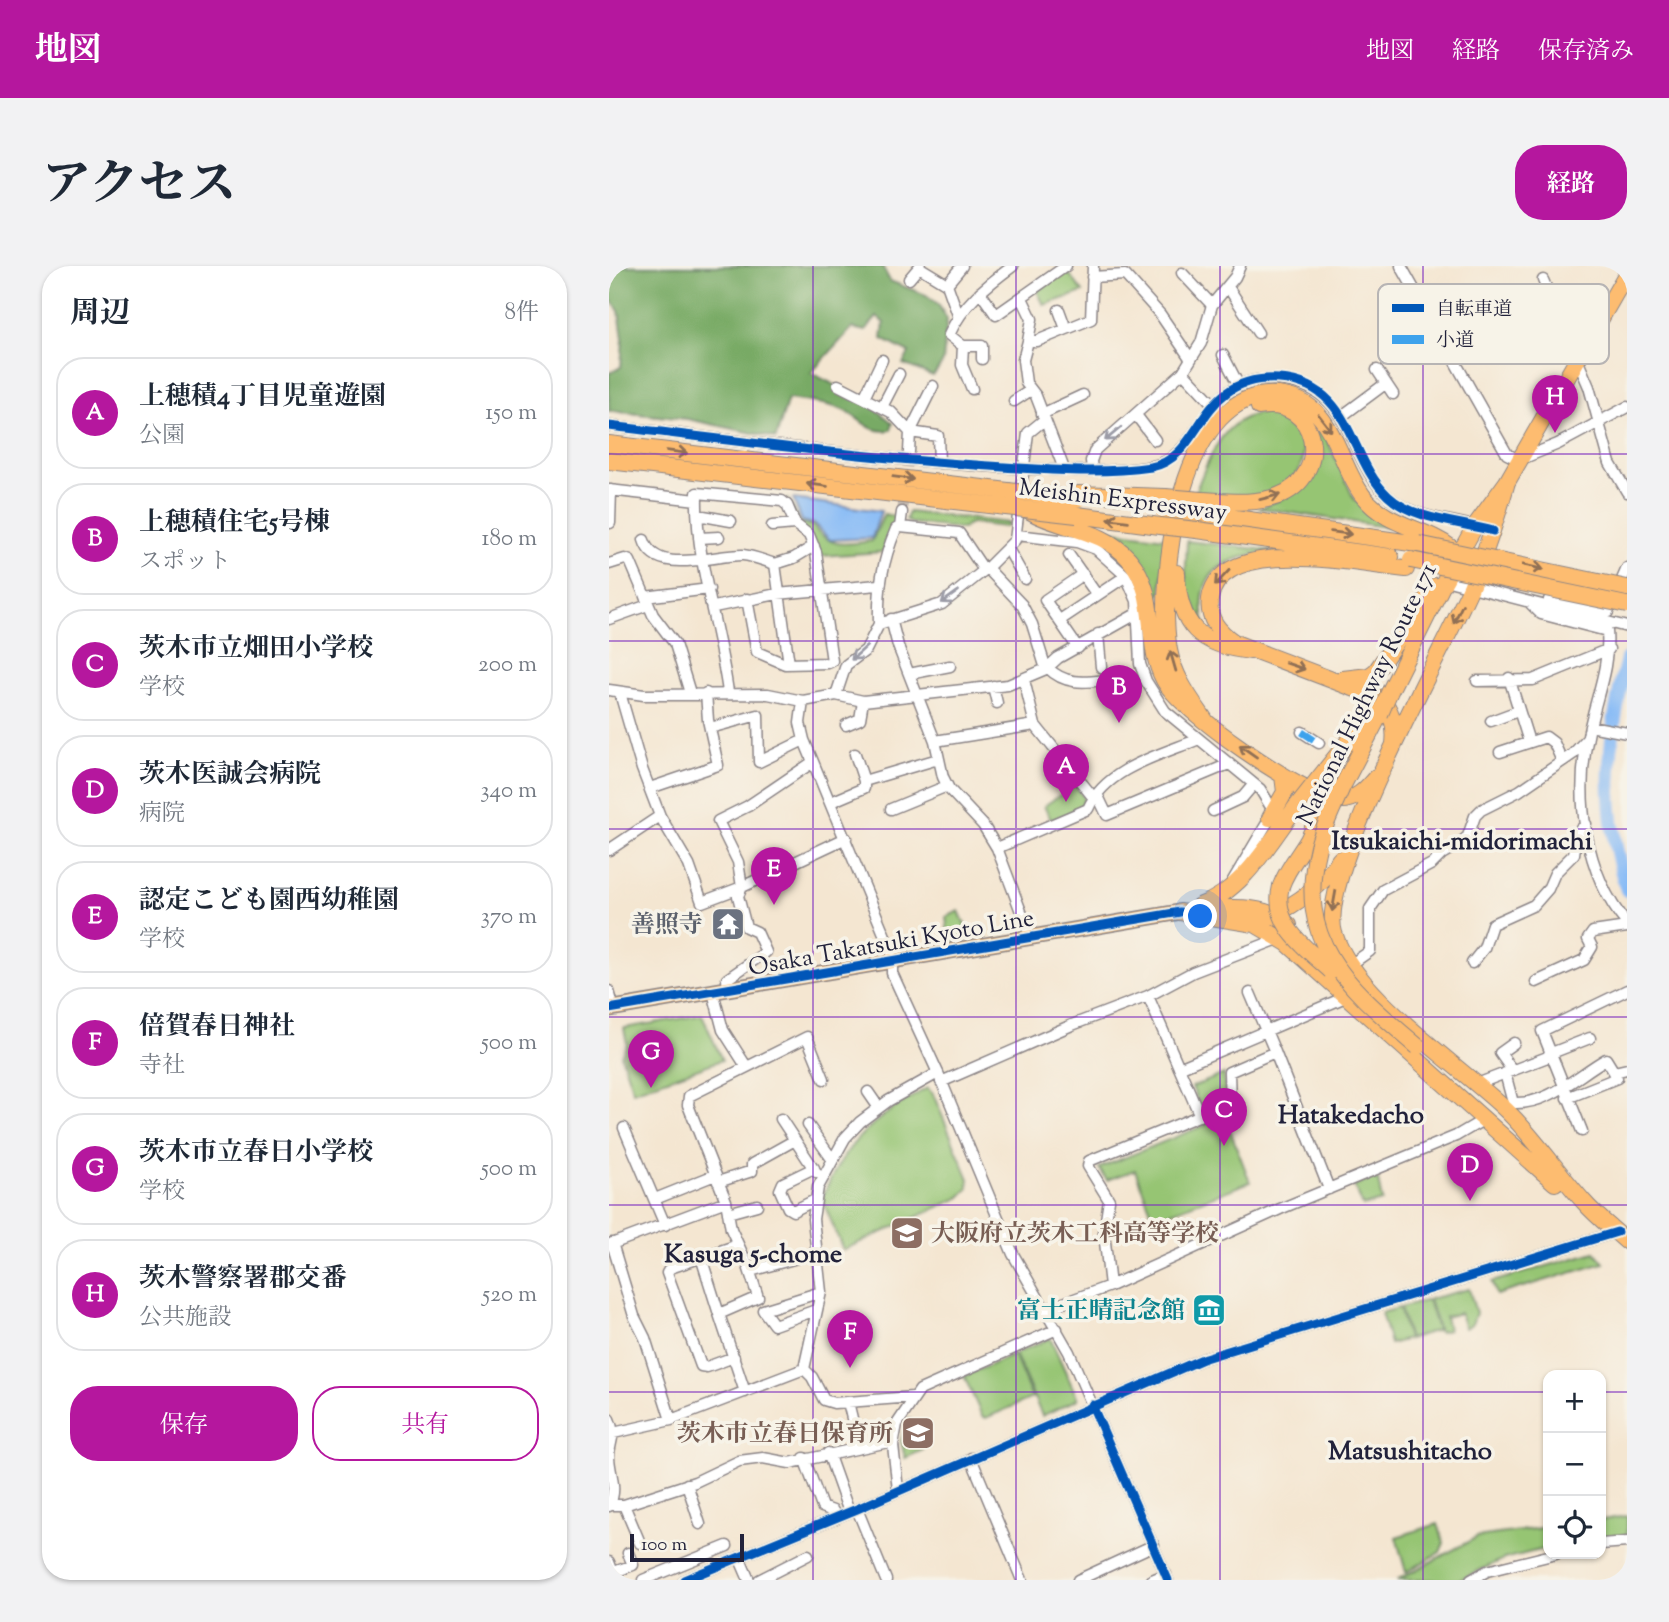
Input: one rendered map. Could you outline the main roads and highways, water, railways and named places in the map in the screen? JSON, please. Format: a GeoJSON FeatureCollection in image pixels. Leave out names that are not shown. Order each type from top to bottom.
{"type":"FeatureCollection","features":[{"type":"Feature","properties":{"kind":"highway","name":"National Highway Route 171"},"geometry":{"type":"LineString","coordinates":[[1609,304],[1627,273]]}},
{"type":"Feature","properties":{"kind":"highway","name":"National Highway Route 171"},"geometry":{"type":"LineString","coordinates":[[1574,364],[1507,482],[1475,526],[1444,580],[1377,711],[1318,846],[1312,888],[1313,913],[1325,951],[1351,993],[1418,1047],[1492,1114],[1555,1183],[1586,1204],[1622,1237]]}},
{"type":"Feature","properties":{"kind":"highway"},"geometry":{"type":"LineString","coordinates":[[1205,720],[1179,681],[1173,666],[1167,632],[1168,574],[1174,532],[1189,473],[1205,436],[1227,412],[1250,400],[1273,396],[1304,404],[1331,430],[1357,486],[1372,506],[1421,539]]}},
{"type":"Feature","properties":{"kind":"highway"},"geometry":{"type":"LineString","coordinates":[[1201,506],[1268,499],[1298,484],[1311,466],[1313,455],[1313,443],[1304,423],[1296,415],[1276,406],[1263,406],[1240,414],[1212,441],[1191,492],[1177,565],[1182,606],[1194,628],[1211,644],[1251,651],[1333,680],[1382,699],[1390,709],[1396,731],[1389,758],[1369,786],[1348,799],[1337,800],[1290,780]]}},
{"type":"Feature","properties":{"kind":"highway","name":"Meishin Expressway"},"geometry":{"type":"LineString","coordinates":[[609,444],[1009,496],[1026,509],[1076,521],[1197,530],[1504,578],[1627,606]]}},
{"type":"Feature","properties":{"kind":"highway","name":"Meishin Expressway"},"geometry":{"type":"LineString","coordinates":[[609,461],[1009,496],[1077,496],[1201,506],[1421,539],[1453,550],[1627,588]]}},
{"type":"Feature","properties":{"kind":"highway","name":"National Highway Route 171"},"geometry":{"type":"LineString","coordinates":[[1507,482],[1493,531],[1471,586],[1354,836],[1333,898],[1331,916],[1334,933],[1350,965],[1388,1007],[1477,1084],[1510,1107],[1586,1204]]}},
{"type":"Feature","properties":{"kind":"highway"},"geometry":{"type":"LineString","coordinates":[[1076,521],[1105,539],[1137,569],[1148,593],[1154,651],[1163,679],[1179,700],[1290,780],[1311,801],[1315,814],[1314,828],[1281,886],[1279,909],[1290,932],[1351,993],[1555,1183]]}},
{"type":"Feature","properties":{"kind":"highway"},"geometry":{"type":"LineString","coordinates":[[1251,651],[1217,628],[1210,611],[1212,589],[1218,579],[1238,564],[1265,558],[1409,564]]}},
{"type":"Feature","properties":{"kind":"highway"},"geometry":{"type":"LineString","coordinates":[[1333,680],[1361,678],[1376,671],[1425,597],[1444,580]]}},
{"type":"Feature","properties":{"kind":"highway"},"geometry":{"type":"LineString","coordinates":[[1180,912],[1208,902],[1239,881],[1319,778],[1377,711]]}},
{"type":"Feature","properties":{"kind":"highway"},"geometry":{"type":"LineString","coordinates":[[1271,818],[1290,780]]}},
{"type":"Feature","properties":{"kind":"highway"},"geometry":{"type":"LineString","coordinates":[[1255,924],[1276,914],[1324,881],[1354,836]]}},
{"type":"Feature","properties":{"kind":"highway"},"geometry":{"type":"LineString","coordinates":[[1180,912],[1234,907],[1276,914],[1388,1007]]}},
{"type":"Feature","properties":{"kind":"highway"},"geometry":{"type":"LineString","coordinates":[[1180,912],[1255,924],[1281,939],[1351,993]]}},
{"type":"Feature","properties":{"kind":"main road","name":"Osaka Takatsuki Kyoto Line"},"geometry":{"type":"LineString","coordinates":[[611,1009],[1180,912]]}},
{"type":"Feature","properties":{"kind":"water"},"geometry":{"type":"Polygon","coordinates":[[[793,499],[881,511],[872,538],[830,540],[814,524],[802,521],[793,499]]]}},
{"type":"Feature","properties":{"kind":"waterway"},"geometry":{"type":"LineString","coordinates":[[1627,659],[1615,718],[1610,774],[1613,831],[1627,890]]}},
{"type":"Feature","properties":{"kind":"tunnel"},"geometry":{"type":"LineString","coordinates":[[902,512],[909,452]]}},
{"type":"Feature","properties":{"kind":"place","name":"茨木警察署郡交番"},"geometry":{"type":"Point","coordinates":[1555,433]}},
{"type":"Feature","properties":{"kind":"place","name":"上穂積住宅5号棟"},"geometry":{"type":"Point","coordinates":[1119,723]}},
{"type":"Feature","properties":{"kind":"place","name":"上穂積4丁目児童遊園"},"geometry":{"type":"Point","coordinates":[1066,802]}},
{"type":"Feature","properties":{"kind":"place","name":"認定こども園西幼稚園"},"geometry":{"type":"Point","coordinates":[774,905]}},
{"type":"Feature","properties":{"kind":"place","name":"善照寺"},"geometry":{"type":"Point","coordinates":[728,924]}},
{"type":"Feature","properties":{"kind":"place","name":"茨木市立春日小学校"},"geometry":{"type":"Point","coordinates":[651,1088]}},
{"type":"Feature","properties":{"kind":"place","name":"茨木市立畑田小学校"},"geometry":{"type":"Point","coordinates":[1224,1146]}},
{"type":"Feature","properties":{"kind":"place","name":"茨木医誠会病院"},"geometry":{"type":"Point","coordinates":[1470,1201]}},
{"type":"Feature","properties":{"kind":"place","name":"大阪府立茨木工科高等学校"},"geometry":{"type":"Point","coordinates":[907,1233]}},
{"type":"Feature","properties":{"kind":"place","name":"富士正晴記念館"},"geometry":{"type":"Point","coordinates":[1209,1310]}},
{"type":"Feature","properties":{"kind":"place","name":"倍賀春日神社"},"geometry":{"type":"Point","coordinates":[850,1368]}},
{"type":"Feature","properties":{"kind":"place","name":"茨木市立春日保育所"},"geometry":{"type":"Point","coordinates":[918,1433]}},
{"type":"Feature","properties":{"kind":"district","name":"Itsukaichi-midorimachi"},"geometry":{"type":"Point","coordinates":[1462,840]}},
{"type":"Feature","properties":{"kind":"district","name":"Hatakedacho"},"geometry":{"type":"Point","coordinates":[1351,1114]}},
{"type":"Feature","properties":{"kind":"district","name":"Kasuga 5-chome"},"geometry":{"type":"Point","coordinates":[753,1253]}},
{"type":"Feature","properties":{"kind":"district","name":"Matsushitacho"},"geometry":{"type":"Point","coordinates":[1410,1450]}}]}
